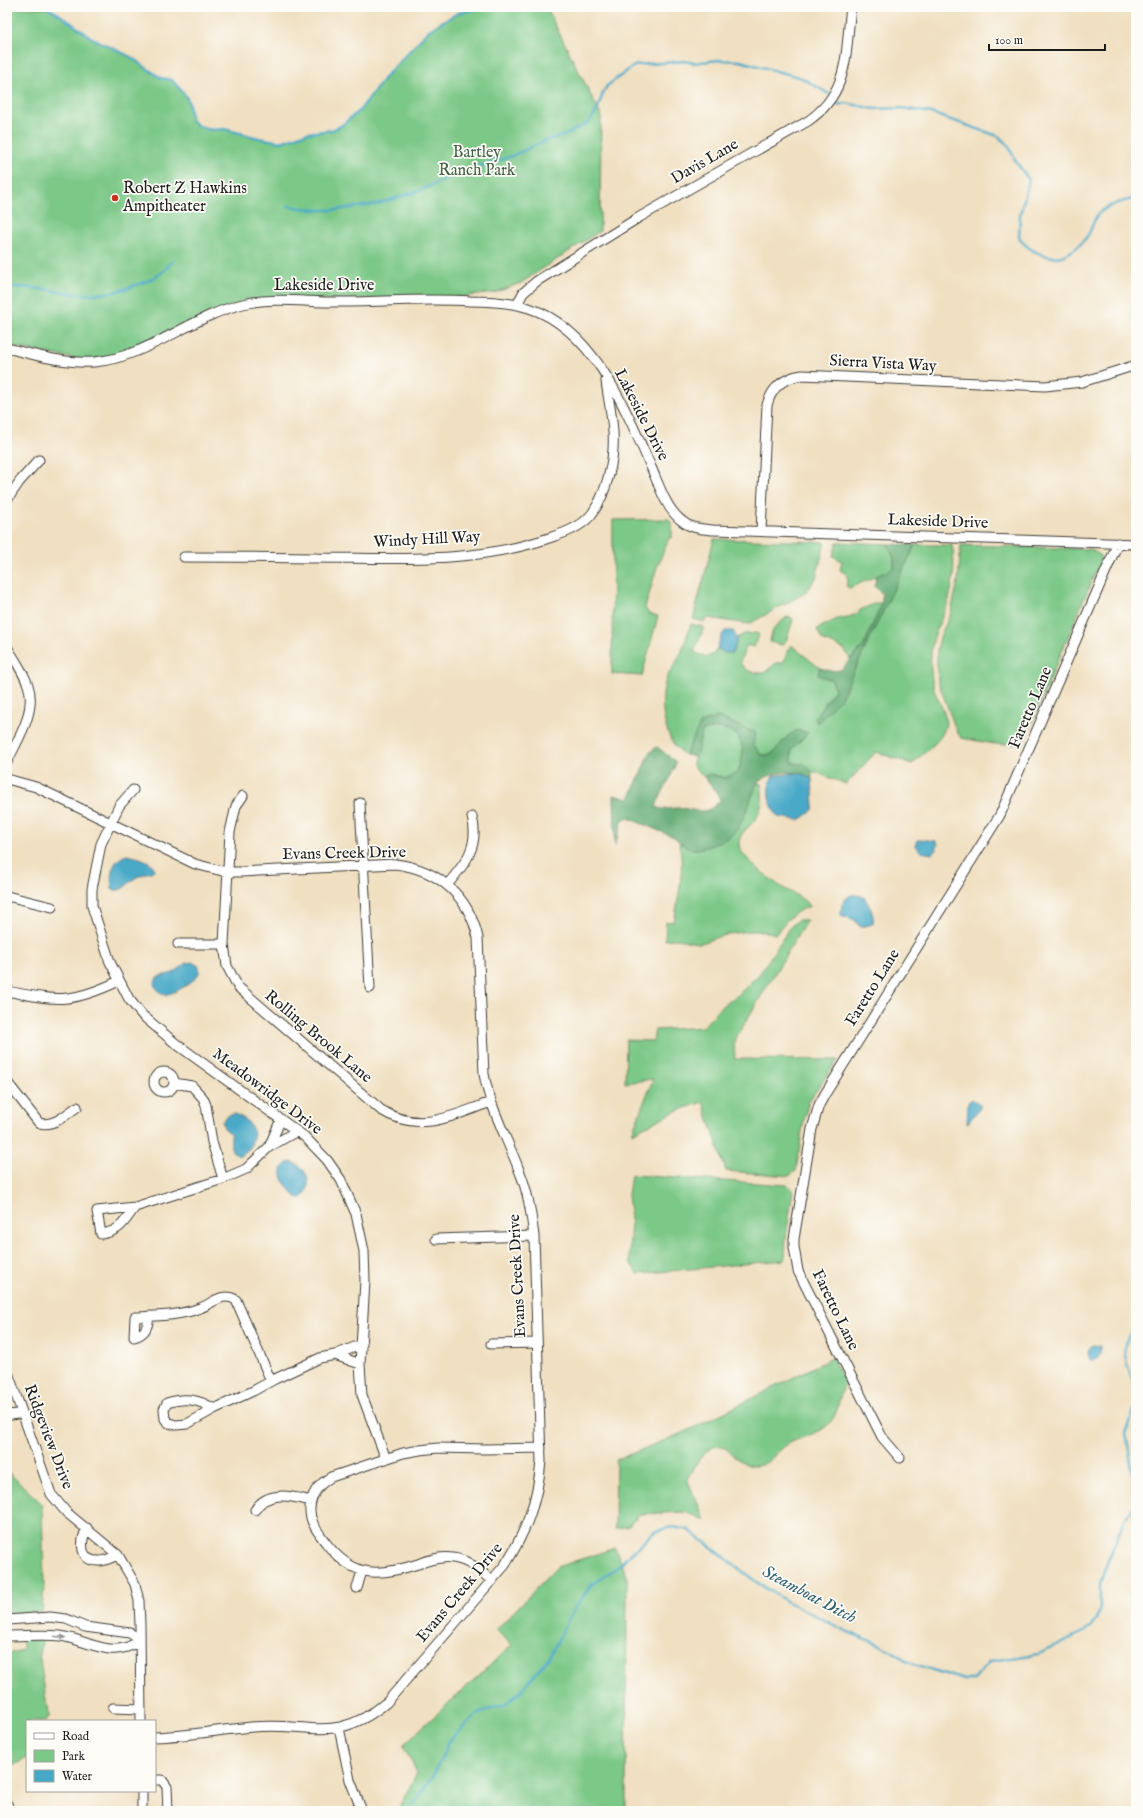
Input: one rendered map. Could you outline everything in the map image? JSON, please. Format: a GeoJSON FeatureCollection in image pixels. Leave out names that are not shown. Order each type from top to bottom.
{"type":"FeatureCollection","features":[{"type":"Feature","properties":{"kind":"street","name":"Davis Lane"},"geometry":{"type":"LineString","coordinates":[[517,306],[523,293],[537,281],[638,218],[808,121],[823,110],[835,95],[842,77],[851,7]]}},
{"type":"Feature","properties":{"kind":"street","name":"Lakeside Drive"},"geometry":{"type":"LineString","coordinates":[[7,348],[71,361],[102,361],[136,350],[227,309],[261,301],[336,302],[436,299],[497,302],[538,312],[561,325],[581,344],[606,376],[621,402],[663,495],[672,511],[680,520],[697,528],[1136,544]]}},
{"type":"Feature","properties":{"kind":"street","name":"Sierra Vista Way"},"geometry":{"type":"LineString","coordinates":[[761,531],[767,405],[773,390],[786,379],[802,375],[1045,386],[1082,382],[1136,365]]}},
{"type":"Feature","properties":{"kind":"street","name":"Windy Hill Way"},"geometry":{"type":"LineString","coordinates":[[184,557],[442,558],[512,548],[540,541],[566,532],[580,525],[593,511],[605,486],[611,464],[613,430],[606,376]]}},
{"type":"Feature","properties":{"kind":"street"},"geometry":{"type":"LineString","coordinates":[[7,500],[20,481],[39,460]]}},
{"type":"Feature","properties":{"kind":"street","name":"Faretto Lane"},"geometry":{"type":"LineString","coordinates":[[900,1458],[882,1437],[798,1271],[794,1243],[812,1129],[819,1105],[825,1094],[1000,815],[1118,543]]}},
{"type":"Feature","properties":{"kind":"street"},"geometry":{"type":"LineString","coordinates":[[7,647],[28,685],[31,697],[31,709],[7,762]]}},
{"type":"Feature","properties":{"kind":"street"},"geometry":{"type":"LineString","coordinates":[[7,779],[36,787],[108,822]]}},
{"type":"Feature","properties":{"kind":"street","name":"Meadowridge Drive"},"geometry":{"type":"LineString","coordinates":[[133,790],[108,822],[101,844],[92,889],[92,906],[110,962],[129,999],[142,1015],[158,1030],[297,1131],[317,1148],[342,1180],[356,1214],[364,1251],[365,1268],[360,1364],[362,1395],[386,1459]]}},
{"type":"Feature","properties":{"kind":"street","name":"Rolling Brook Lane"},"geometry":{"type":"LineString","coordinates":[[243,796],[236,806],[233,816],[224,944],[227,966],[232,977],[246,995],[390,1116],[411,1122],[434,1122],[491,1102]]}},
{"type":"Feature","properties":{"kind":"street"},"geometry":{"type":"LineString","coordinates":[[360,803],[370,988]]}},
{"type":"Feature","properties":{"kind":"street"},"geometry":{"type":"LineString","coordinates":[[447,885],[463,866],[473,848],[475,826],[472,817]]}},
{"type":"Feature","properties":{"kind":"street","name":"Evans Creek Drive"},"geometry":{"type":"LineString","coordinates":[[108,822],[195,864],[228,872],[396,864],[408,865],[431,874],[447,885],[464,903],[475,925],[478,938],[484,1074],[491,1102],[526,1190],[534,1236],[541,1448],[539,1478],[531,1514],[516,1548],[492,1581],[387,1702],[365,1718],[339,1728],[318,1730],[252,1727],[203,1734],[156,1737]]}},
{"type":"Feature","properties":{"kind":"street"},"geometry":{"type":"LineString","coordinates":[[7,896],[52,907]]}},
{"type":"Feature","properties":{"kind":"street"},"geometry":{"type":"LineString","coordinates":[[178,944],[224,944]]}},
{"type":"Feature","properties":{"kind":"street"},"geometry":{"type":"LineString","coordinates":[[7,991],[48,999],[67,999],[87,995],[119,981]]}},
{"type":"Feature","properties":{"kind":"street"},"geometry":{"type":"LineString","coordinates":[[7,1082],[39,1123],[47,1125],[56,1122],[77,1107]]}},
{"type":"Feature","properties":{"kind":"street"},"geometry":{"type":"LineString","coordinates":[[174,1083],[192,1086],[203,1098],[206,1105],[212,1142],[223,1179]]}},
{"type":"Feature","properties":{"kind":"street"},"geometry":{"type":"LineString","coordinates":[[269,1147],[281,1119]]}},
{"type":"Feature","properties":{"kind":"street"},"geometry":{"type":"LineString","coordinates":[[135,1206],[223,1179],[246,1169],[269,1147],[297,1131]]}},
{"type":"Feature","properties":{"kind":"street"},"geometry":{"type":"LineString","coordinates":[[436,1239],[534,1236]]}},
{"type":"Feature","properties":{"kind":"street"},"geometry":{"type":"LineString","coordinates":[[149,1316],[185,1313],[200,1308],[224,1296],[230,1296],[236,1300],[271,1381]]}},
{"type":"Feature","properties":{"kind":"street"},"geometry":{"type":"LineString","coordinates":[[491,1344],[537,1343]]}},
{"type":"Feature","properties":{"kind":"street"},"geometry":{"type":"LineString","coordinates":[[214,1409],[204,1403],[182,1399],[167,1403],[164,1409],[164,1414],[165,1419],[169,1423],[176,1425],[187,1424],[214,1409],[320,1358],[335,1355],[362,1344]]}},
{"type":"Feature","properties":{"kind":"street"},"geometry":{"type":"LineString","coordinates":[[335,1355],[360,1364]]}},
{"type":"Feature","properties":{"kind":"street","name":"Ridgeview Drive"},"geometry":{"type":"LineString","coordinates":[[7,1370],[51,1494],[66,1512],[118,1555],[132,1577],[138,1593],[141,1720]]}},
{"type":"Feature","properties":{"kind":"street"},"geometry":{"type":"LineString","coordinates":[[7,1413],[11,1415],[22,1413]]}},
{"type":"Feature","properties":{"kind":"street"},"geometry":{"type":"LineString","coordinates":[[492,1581],[474,1565],[454,1558],[434,1559],[384,1573],[362,1571],[352,1567],[338,1558],[317,1531],[310,1517],[310,1501],[318,1487],[331,1477],[414,1451],[438,1448],[541,1448]]}},
{"type":"Feature","properties":{"kind":"street"},"geometry":{"type":"LineString","coordinates":[[255,1510],[259,1503],[268,1498],[291,1496],[310,1501]]}},
{"type":"Feature","properties":{"kind":"street"},"geometry":{"type":"LineString","coordinates":[[87,1528],[82,1538],[81,1545],[85,1555],[90,1559],[101,1561],[118,1555]]}},
{"type":"Feature","properties":{"kind":"street"},"geometry":{"type":"LineString","coordinates":[[357,1588],[362,1571]]}},
{"type":"Feature","properties":{"kind":"street"},"geometry":{"type":"LineString","coordinates":[[42,1618],[44,1635]]}},
{"type":"Feature","properties":{"kind":"street"},"geometry":{"type":"LineString","coordinates":[[7,1620],[42,1618],[66,1619],[85,1627],[130,1633],[140,1640],[130,1647],[116,1649],[82,1643],[69,1638],[44,1635],[7,1636]]}},
{"type":"Feature","properties":{"kind":"street"},"geometry":{"type":"LineString","coordinates":[[82,1643],[85,1627]]}},
{"type":"Feature","properties":{"kind":"street"},"geometry":{"type":"LineString","coordinates":[[113,1708],[141,1709]]}},
{"type":"Feature","properties":{"kind":"street"},"geometry":{"type":"LineString","coordinates":[[339,1728],[350,1780],[362,1811]]}},
{"type":"Feature","properties":{"kind":"street"},"geometry":{"type":"LineString","coordinates":[[156,1780],[162,1780],[167,1787],[168,1811]]}},
{"type":"Feature","properties":{"kind":"street"},"geometry":{"type":"LineString","coordinates":[[142,1792],[142,1811]]}},
{"type":"Feature","properties":{"kind":"street"},"geometry":{"type":"LineString","coordinates":[[7,1804],[10,1811]]}},
{"type":"Feature","properties":{"kind":"green space","name":"Bartley Ranch Park"},"geometry":{"type":"Polygon","coordinates":[[[7,7],[49,8],[92,38],[129,56],[161,78],[172,80],[186,96],[189,104],[191,120],[198,126],[212,130],[224,129],[281,142],[307,133],[332,130],[348,121],[368,101],[385,77],[429,30],[440,22],[458,13],[485,7],[546,7],[601,115],[600,231],[521,283],[494,293],[451,298],[247,300],[136,350],[88,361],[7,346],[7,7]]]}},
{"type":"Feature","properties":{"kind":"green space"},"geometry":{"type":"Polygon","coordinates":[[[669,519],[672,525],[672,538],[669,538],[657,567],[645,608],[649,614],[658,616],[642,676],[612,674],[613,520],[669,519]]]}},
{"type":"Feature","properties":{"kind":"green space"},"geometry":{"type":"Polygon","coordinates":[[[714,539],[825,542],[816,578],[805,593],[749,624],[707,618],[705,622],[693,619],[714,539]]]}},
{"type":"Feature","properties":{"kind":"green space"},"geometry":{"type":"Polygon","coordinates":[[[837,542],[888,544],[894,559],[894,569],[849,588],[846,586],[848,580],[846,574],[840,570],[842,561],[833,556],[837,542]]]}},
{"type":"Feature","properties":{"kind":"green space"},"geometry":{"type":"Polygon","coordinates":[[[888,544],[915,545],[841,698],[817,723],[815,717],[835,690],[832,680],[818,675],[820,668],[831,671],[841,670],[864,645],[882,603],[882,594],[875,587],[876,576],[894,568],[894,559],[888,544]]]}},
{"type":"Feature","properties":{"kind":"green space"},"geometry":{"type":"Polygon","coordinates":[[[915,545],[952,545],[954,569],[946,608],[934,636],[931,658],[933,684],[935,693],[944,713],[946,723],[945,728],[940,738],[912,764],[876,752],[846,784],[812,771],[805,764],[792,763],[791,750],[808,733],[788,736],[771,755],[761,755],[753,744],[756,733],[701,723],[685,755],[678,749],[672,741],[665,722],[663,712],[663,692],[666,679],[680,655],[691,624],[704,627],[694,652],[707,657],[714,654],[717,648],[725,653],[735,648],[737,638],[744,634],[757,633],[759,636],[753,647],[747,645],[740,662],[744,668],[753,672],[764,673],[776,663],[783,663],[791,645],[820,668],[818,675],[832,680],[835,690],[824,704],[841,698],[915,545]]]}},
{"type":"Feature","properties":{"kind":"green space"},"geometry":{"type":"Polygon","coordinates":[[[961,545],[1090,549],[1100,555],[1101,559],[1024,741],[1021,744],[995,744],[961,738],[956,730],[938,682],[937,649],[941,634],[950,616],[958,581],[961,545]]]}},
{"type":"Feature","properties":{"kind":"green space"},"geometry":{"type":"Polygon","coordinates":[[[876,603],[882,603],[864,645],[850,659],[844,649],[822,640],[817,629],[841,617],[844,619],[859,613],[860,610],[876,603]]]}},
{"type":"Feature","properties":{"kind":"green space"},"geometry":{"type":"Polygon","coordinates":[[[787,617],[791,617],[793,620],[786,641],[782,645],[770,642],[773,630],[787,617]]]}},
{"type":"Feature","properties":{"kind":"green space"},"geometry":{"type":"Polygon","coordinates":[[[718,717],[756,733],[753,744],[761,755],[771,755],[788,736],[797,730],[808,733],[791,750],[792,763],[805,764],[812,771],[812,780],[800,773],[792,772],[784,772],[762,779],[757,783],[740,826],[736,831],[722,841],[702,848],[689,848],[674,837],[628,818],[623,819],[615,845],[614,795],[629,799],[650,752],[657,747],[676,762],[672,774],[656,807],[664,809],[684,808],[704,811],[714,806],[720,800],[716,791],[704,777],[709,774],[725,778],[738,772],[742,761],[743,751],[738,736],[732,731],[724,729],[702,731],[696,757],[685,755],[701,723],[718,717]]]}},
{"type":"Feature","properties":{"kind":"green space"},"geometry":{"type":"Polygon","coordinates":[[[714,728],[724,728],[730,730],[742,743],[743,755],[738,772],[725,778],[709,774],[704,777],[693,765],[702,731],[714,728]]]}},
{"type":"Feature","properties":{"kind":"green space"},"geometry":{"type":"Polygon","coordinates":[[[757,783],[761,784],[761,805],[757,817],[739,840],[741,850],[755,866],[767,876],[810,906],[790,917],[776,934],[753,931],[723,936],[700,943],[678,939],[665,940],[666,922],[674,921],[679,892],[681,852],[679,843],[695,849],[711,845],[730,836],[742,821],[757,783]]]}},
{"type":"Feature","properties":{"kind":"green space"},"geometry":{"type":"Polygon","coordinates":[[[798,920],[807,920],[734,1041],[735,1059],[838,1060],[809,1101],[804,1120],[796,1171],[789,1176],[726,1171],[703,1102],[676,1111],[632,1133],[653,1079],[625,1083],[626,1040],[653,1041],[655,1030],[703,1027],[722,1006],[738,995],[760,973],[791,926],[798,920]]]}},
{"type":"Feature","properties":{"kind":"green space"},"geometry":{"type":"Polygon","coordinates":[[[631,1175],[787,1185],[793,1190],[786,1237],[785,1260],[638,1274],[630,1263],[629,1255],[631,1221],[628,1195],[631,1175]]]}},
{"type":"Feature","properties":{"kind":"green space"},"geometry":{"type":"Polygon","coordinates":[[[832,1358],[846,1384],[843,1388],[835,1416],[823,1429],[786,1445],[769,1461],[761,1465],[750,1466],[719,1446],[710,1449],[700,1459],[687,1479],[705,1520],[685,1512],[639,1514],[629,1526],[615,1529],[616,1460],[685,1432],[832,1358]]]}},
{"type":"Feature","properties":{"kind":"green space"},"geometry":{"type":"Polygon","coordinates":[[[7,1471],[42,1504],[44,1585],[42,1612],[7,1613],[7,1471]]]}},
{"type":"Feature","properties":{"kind":"green space"},"geometry":{"type":"Polygon","coordinates":[[[615,1548],[627,1576],[626,1808],[582,1811],[397,1811],[417,1773],[403,1745],[512,1645],[496,1630],[557,1567],[615,1548]]]}},
{"type":"Feature","properties":{"kind":"green space"},"geometry":{"type":"Polygon","coordinates":[[[23,1639],[43,1639],[39,1653],[48,1713],[50,1715],[47,1720],[26,1720],[26,1759],[7,1769],[7,1654],[23,1650],[23,1639]]]}},
{"type":"Feature","properties":{"kind":"water"},"geometry":{"type":"Polygon","coordinates":[[[725,631],[733,631],[736,637],[736,645],[732,653],[725,653],[717,648],[725,631]]]}},
{"type":"Feature","properties":{"kind":"water"},"geometry":{"type":"Polygon","coordinates":[[[797,773],[803,774],[812,780],[813,810],[798,820],[778,817],[772,807],[769,796],[769,786],[773,776],[797,773]]]}},
{"type":"Feature","properties":{"kind":"water"},"geometry":{"type":"Polygon","coordinates":[[[921,839],[936,841],[938,844],[936,850],[932,854],[921,852],[915,846],[917,840],[921,839]]]}},
{"type":"Feature","properties":{"kind":"water"},"geometry":{"type":"Polygon","coordinates":[[[127,855],[150,863],[155,869],[136,878],[121,889],[112,889],[111,878],[115,864],[122,857],[127,855]]]}},
{"type":"Feature","properties":{"kind":"water"},"geometry":{"type":"Polygon","coordinates":[[[851,895],[864,897],[870,906],[873,924],[860,927],[855,920],[841,915],[843,904],[851,895]]]}},
{"type":"Feature","properties":{"kind":"water"},"geometry":{"type":"Polygon","coordinates":[[[192,962],[199,966],[199,974],[182,988],[171,993],[163,994],[154,985],[157,977],[173,973],[187,963],[192,962]]]}},
{"type":"Feature","properties":{"kind":"water"},"geometry":{"type":"Polygon","coordinates":[[[972,1099],[980,1104],[980,1108],[967,1124],[968,1102],[972,1099]]]}},
{"type":"Feature","properties":{"kind":"water"},"geometry":{"type":"Polygon","coordinates":[[[234,1114],[246,1120],[254,1133],[250,1148],[240,1156],[232,1150],[231,1134],[224,1128],[222,1122],[227,1116],[234,1114]]]}},
{"type":"Feature","properties":{"kind":"water"},"geometry":{"type":"Polygon","coordinates":[[[291,1162],[302,1168],[308,1178],[307,1189],[305,1194],[300,1199],[294,1195],[285,1183],[282,1175],[282,1170],[284,1167],[287,1163],[291,1162]]]}},
{"type":"Feature","properties":{"kind":"water"},"geometry":{"type":"Polygon","coordinates":[[[1093,1345],[1100,1346],[1100,1351],[1098,1358],[1092,1361],[1088,1352],[1089,1348],[1093,1345]]]}},
{"type":"Feature","properties":{"kind":"waterway"},"geometry":{"type":"LineString","coordinates":[[46,7],[92,38],[129,56],[161,78],[172,80],[186,96],[189,104],[191,120],[198,126],[212,130],[224,129],[281,142],[307,133],[332,130],[341,126],[360,110],[385,77],[429,30],[458,13],[485,7]]}},
{"type":"Feature","properties":{"kind":"waterway"},"geometry":{"type":"LineString","coordinates":[[288,206],[315,210],[335,210],[378,204],[421,190],[459,173],[512,156],[547,140],[566,135],[589,122],[597,111],[607,86],[636,65],[685,61],[693,63],[718,60],[740,61],[802,78],[829,94]]}},
{"type":"Feature","properties":{"kind":"waterway"},"geometry":{"type":"LineString","coordinates":[[836,103],[839,105],[845,103],[874,109],[902,108],[931,113],[998,136],[1008,145],[1015,160],[1029,180],[1020,215],[1019,237],[1030,248],[1043,255],[1056,257],[1062,256],[1074,250],[1088,235],[1095,218],[1099,213],[1111,206],[1136,198]]}},
{"type":"Feature","properties":{"kind":"waterway"},"geometry":{"type":"LineString","coordinates":[[7,287],[31,288],[79,294],[114,292],[154,278],[166,269],[173,260]]}},
{"type":"Feature","properties":{"kind":"waterway","name":"Steamboat Ditch"},"geometry":{"type":"LineString","coordinates":[[1136,1326],[1129,1335],[1125,1351],[1136,1392]]}},
{"type":"Feature","properties":{"kind":"waterway","name":"Steamboat Ditch"},"geometry":{"type":"LineString","coordinates":[[409,1811],[434,1774],[449,1741],[476,1715],[505,1705],[520,1692],[550,1656],[571,1614],[592,1584],[615,1569],[654,1532],[672,1527],[689,1530],[755,1581],[786,1601],[848,1632],[879,1644],[911,1663],[964,1680],[974,1680],[990,1661],[1039,1654],[1091,1628],[1097,1620],[1100,1607],[1100,1585],[1104,1571],[1121,1528],[1133,1504],[1133,1475],[1126,1433],[1136,1405]]}},
{"type":"Feature","properties":{"kind":"place","name":"Robert Z Hawkins Ampitheater"},"geometry":{"type":"Point","coordinates":[115,198]}}]}
